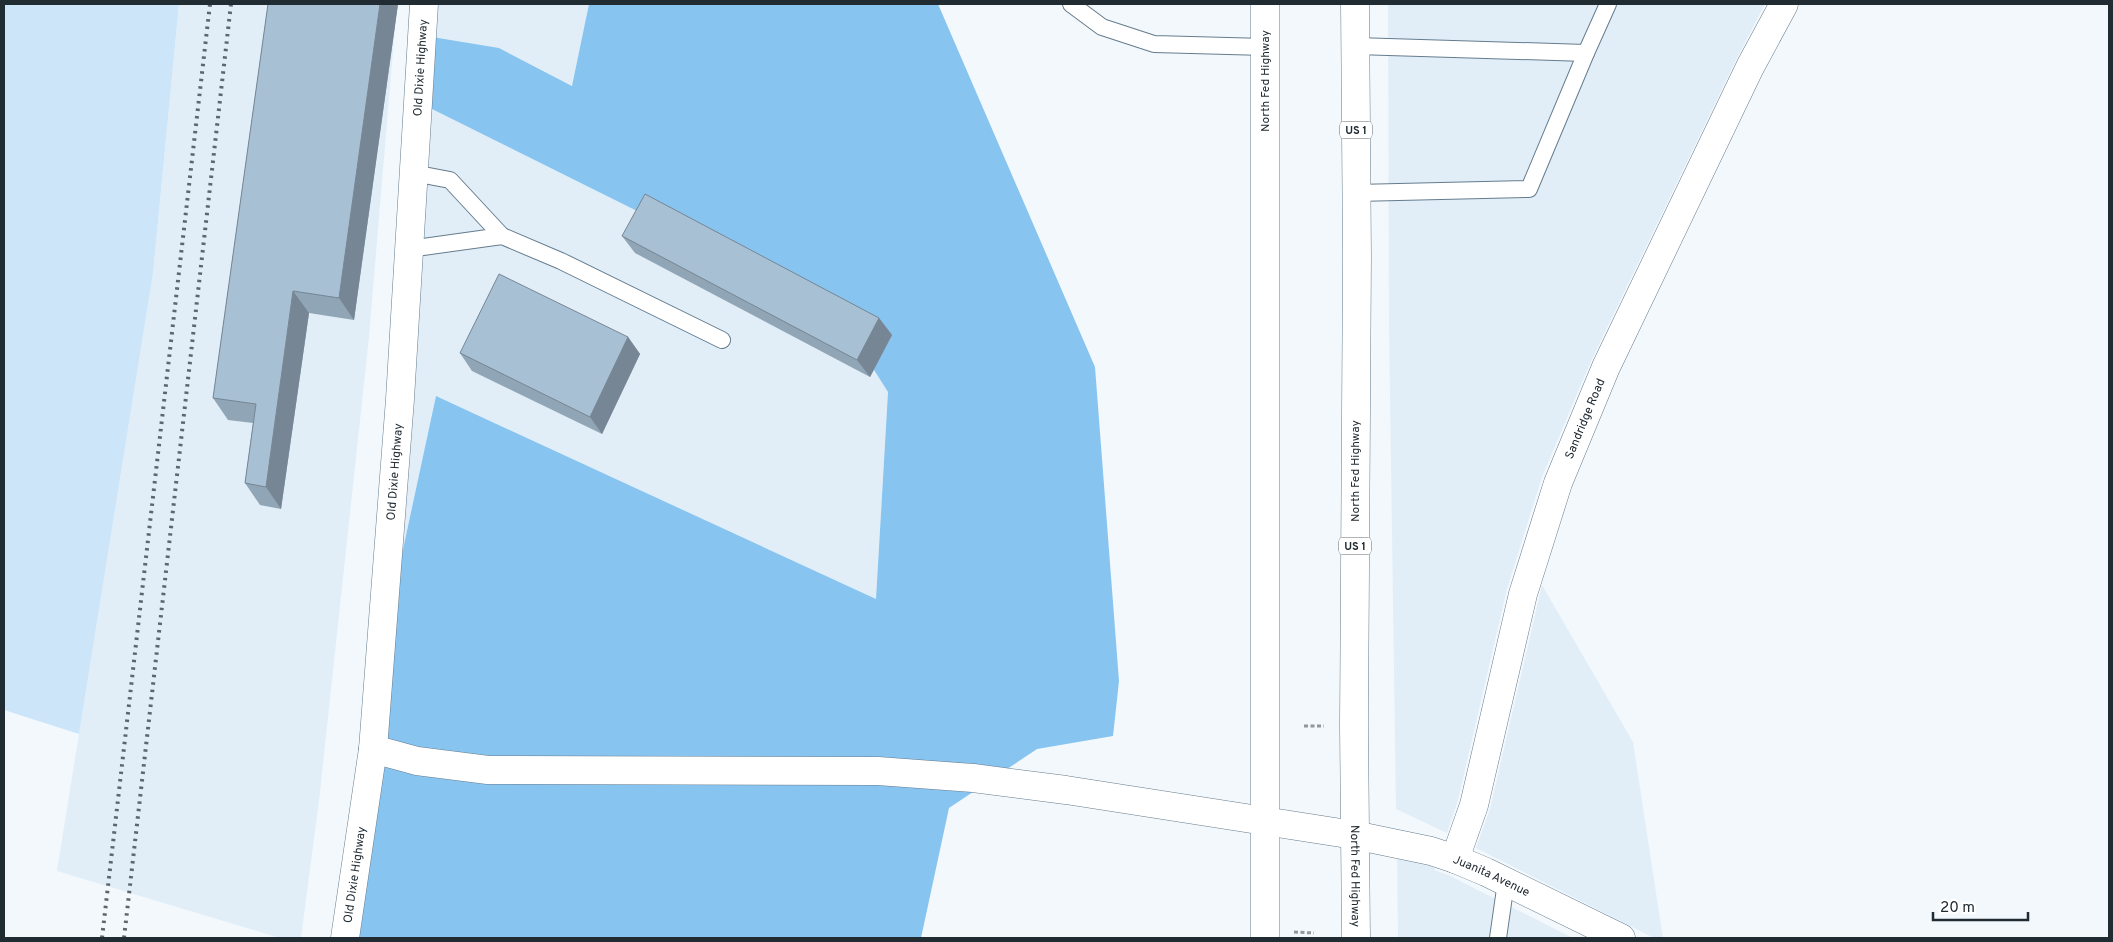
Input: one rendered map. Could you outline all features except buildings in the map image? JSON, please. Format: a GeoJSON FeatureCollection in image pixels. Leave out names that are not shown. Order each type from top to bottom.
{"type":"FeatureCollection","features":[{"type":"Feature","properties":{"kind":"main road","name":"Old Dixie Highway"},"geometry":{"type":"LineString","coordinates":[[345,938],[373,749],[400,399],[424,4]]}},
{"type":"Feature","properties":{"kind":"main road","name":"North Fed Highway"},"geometry":{"type":"LineString","coordinates":[[1265,4],[1264,823],[1276,935]]}},
{"type":"Feature","properties":{"kind":"main road","name":"North Fed Highway"},"geometry":{"type":"LineString","coordinates":[[1356,4],[1354,836],[1356,938]]}},
{"type":"Feature","properties":{"kind":"main road","name":"Sandridge Road"},"geometry":{"type":"LineString","coordinates":[[1455,859],[1474,805],[1523,594],[1558,482],[1606,367],[1750,67],[1784,4]]}},
{"type":"Feature","properties":{"kind":"main road","name":"Juanita Avenue"},"geometry":{"type":"LineString","coordinates":[[373,749],[417,762],[488,770],[878,772],[973,778],[1066,790],[1354,836],[1431,851],[1455,859],[1506,882],[1621,938]]}},
{"type":"Feature","properties":{"kind":"lane"},"geometry":{"type":"LineString","coordinates":[[1071,4],[1102,27],[1154,44],[1265,47]]}},
{"type":"Feature","properties":{"kind":"lane"},"geometry":{"type":"LineString","coordinates":[[1356,192],[1529,189],[1608,4]]}},
{"type":"Feature","properties":{"kind":"lane"},"geometry":{"type":"LineString","coordinates":[[1356,46],[1586,53]]}},
{"type":"Feature","properties":{"kind":"lane"},"geometry":{"type":"LineString","coordinates":[[413,173],[450,180],[502,236],[561,261],[722,340]]}},
{"type":"Feature","properties":{"kind":"lane"},"geometry":{"type":"LineString","coordinates":[[409,249],[502,236]]}},
{"type":"Feature","properties":{"kind":"lane"},"geometry":{"type":"LineString","coordinates":[[1498,938],[1506,882]]}},
{"type":"Feature","properties":{"kind":"path"},"geometry":{"type":"LineString","coordinates":[[1304,726],[1329,726]]}},
{"type":"Feature","properties":{"kind":"path"},"geometry":{"type":"LineString","coordinates":[[1276,935],[1314,932]]}},
{"type":"Feature","properties":{"kind":"shaded area"},"geometry":{"type":"Polygon","coordinates":[[[4,4],[179,4],[153,273],[79,734],[4,710],[4,4]]]}},
{"type":"Feature","properties":{"kind":"shaded area"},"geometry":{"type":"Polygon","coordinates":[[[179,4],[397,4],[369,337],[319,801],[301,938],[280,938],[57,871],[153,273],[179,4]]]}},
{"type":"Feature","properties":{"kind":"shaded area"},"geometry":{"type":"Polygon","coordinates":[[[430,4],[589,4],[573,86],[499,48],[836,310],[888,392],[876,599],[436,396],[357,763],[402,338],[430,4]]]}},
{"type":"Feature","properties":{"kind":"shaded area"},"geometry":{"type":"Polygon","coordinates":[[[589,4],[938,4],[1095,367],[1119,681],[1113,736],[1037,749],[949,808],[921,938],[334,938],[357,763],[436,396],[876,599],[888,392],[836,310],[428,107],[432,37],[499,48],[572,86],[589,4]]]}},
{"type":"Feature","properties":{"kind":"shaded area"},"geometry":{"type":"Polygon","coordinates":[[[1388,4],[1765,4],[1736,60],[1591,361],[1542,477],[1507,589],[1458,800],[1447,833],[1396,809],[1389,326],[1388,4]]]}},
{"type":"Feature","properties":{"kind":"shaded area"},"geometry":{"type":"Polygon","coordinates":[[[1542,585],[1633,742],[1663,938],[1654,938],[1476,848],[1490,809],[1542,585]]]}},
{"type":"Feature","properties":{"kind":"shaded area"},"geometry":{"type":"Polygon","coordinates":[[[1397,850],[1435,868],[1434,870],[1448,875],[1573,938],[1398,938],[1397,850]]]}},
{"type":"Feature","properties":{"kind":"railway"},"geometry":{"type":"LineString","coordinates":[[102,938],[210,4]]}},
{"type":"Feature","properties":{"kind":"railway"},"geometry":{"type":"LineString","coordinates":[[124,938],[231,4]]}}]}
